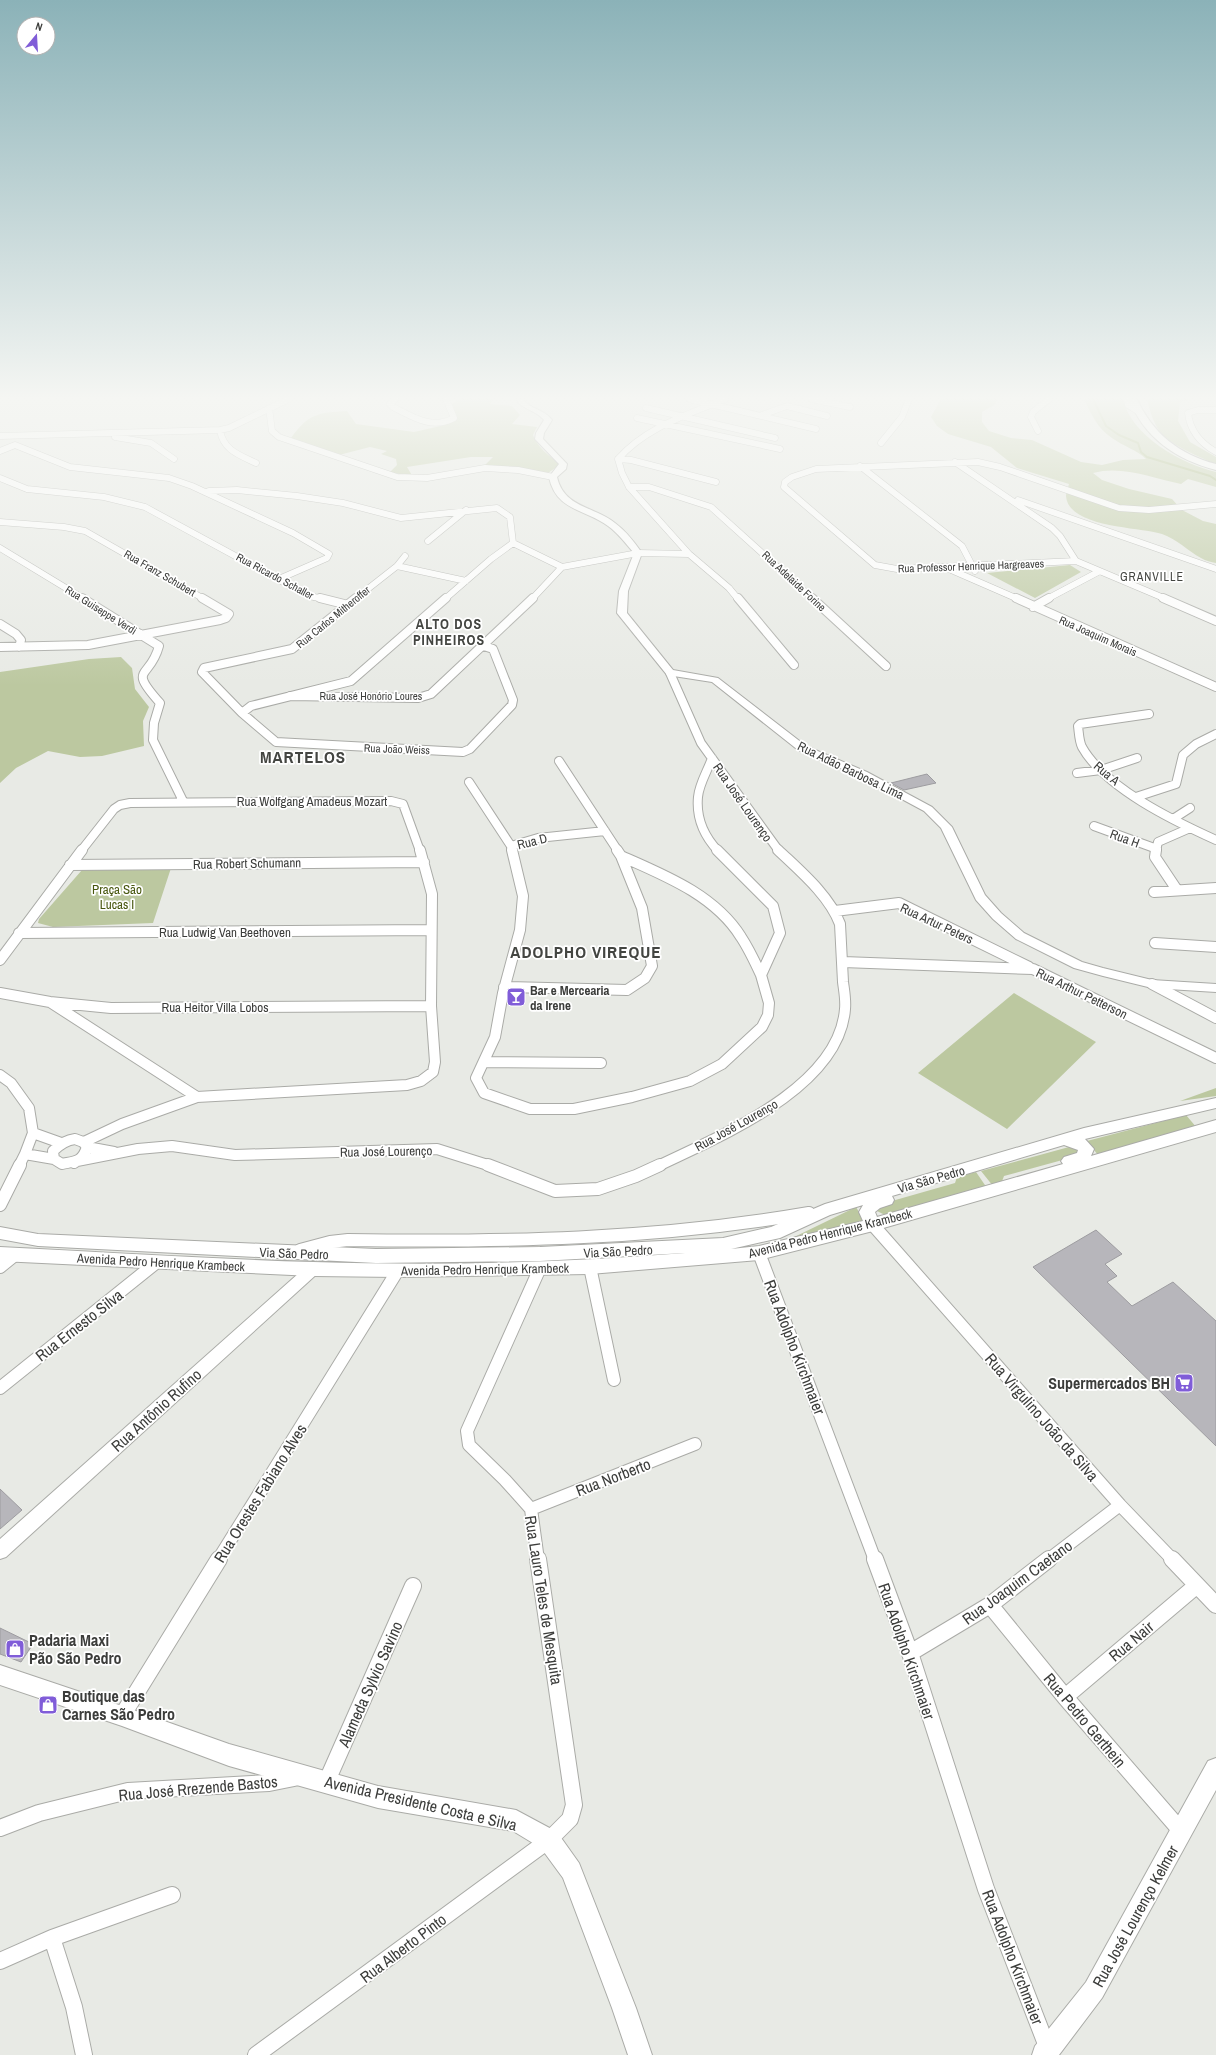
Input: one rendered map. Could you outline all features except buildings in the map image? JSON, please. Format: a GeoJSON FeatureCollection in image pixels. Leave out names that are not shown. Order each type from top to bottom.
{"type":"FeatureCollection","features":[{"type":"Feature","properties":{"kind":"main road","name":"Via São Pedro"},"geometry":{"type":"LineString","coordinates":[[0,1233],[38,1240],[376,1256],[540,1254],[723,1244],[774,1233],[825,1210],[1065,1140],[1216,1103]]}},
{"type":"Feature","properties":{"kind":"main road","name":"Avenida Pedro Henrique Krambeck"},"geometry":{"type":"LineString","coordinates":[[8,1254],[313,1269],[398,1270],[590,1267],[759,1253],[873,1225],[1212,1126]]}},
{"type":"Feature","properties":{"kind":"main road"},"geometry":{"type":"LineString","coordinates":[[1008,1186],[1010,1180],[1015,1178],[1083,1157],[1086,1149],[1081,1144],[1065,1140]]}},
{"type":"Feature","properties":{"kind":"main road"},"geometry":{"type":"LineString","coordinates":[[873,1225],[867,1212],[873,1204],[949,1180],[952,1173]]}},
{"type":"Feature","properties":{"kind":"main road","name":"Avenida Presidente Costa e Silva"},"geometry":{"type":"LineString","coordinates":[[0,1675],[122,1716],[229,1755],[378,1797],[516,1821],[549,1840],[571,1871],[624,2008],[640,2055]]}},
{"type":"Feature","properties":{"kind":"main road","name":"Rua José Lourenço Kelmer"},"geometry":{"type":"LineString","coordinates":[[1046,2053],[1094,1990],[1216,1769]]}},
{"type":"Feature","properties":{"kind":"street","name":"Rua Ricardo Schaller"},"geometry":{"type":"LineString","coordinates":[[84,495],[104,497],[145,507],[309,596],[348,605]]}},
{"type":"Feature","properties":{"kind":"street"},"geometry":{"type":"LineString","coordinates":[[215,495],[293,533],[329,554],[327,558],[279,579]]}},
{"type":"Feature","properties":{"kind":"street"},"geometry":{"type":"LineString","coordinates":[[287,495],[343,503],[391,517],[401,518],[466,510],[497,508],[504,511],[510,517],[513,543]]}},
{"type":"Feature","properties":{"kind":"street"},"geometry":{"type":"LineString","coordinates":[[561,495],[582,510],[612,524],[638,553]]}},
{"type":"Feature","properties":{"kind":"street"},"geometry":{"type":"LineString","coordinates":[[636,495],[689,554],[729,588],[772,641],[794,665]]}},
{"type":"Feature","properties":{"kind":"street","name":"Rua Adelaide Forine"},"geometry":{"type":"LineString","coordinates":[[673,495],[711,507],[765,554],[886,666]]}},
{"type":"Feature","properties":{"kind":"street","name":"Rua Professor Henrique Hargreaves"},"geometry":{"type":"LineString","coordinates":[[793,495],[876,565],[897,569],[1076,562]]}},
{"type":"Feature","properties":{"kind":"street"},"geometry":{"type":"LineString","coordinates":[[897,495],[962,546],[981,583]]}},
{"type":"Feature","properties":{"kind":"street"},"geometry":{"type":"LineString","coordinates":[[1003,495],[1060,536],[1076,562],[1216,621]]}},
{"type":"Feature","properties":{"kind":"street","name":"Rua Professor Henrique Hargreaves"},"geometry":{"type":"LineString","coordinates":[[1080,495],[1118,508],[1149,510],[1216,504]]}},
{"type":"Feature","properties":{"kind":"street"},"geometry":{"type":"LineString","coordinates":[[1006,497],[1216,569]]}},
{"type":"Feature","properties":{"kind":"street"},"geometry":{"type":"LineString","coordinates":[[428,541],[466,510]]}},
{"type":"Feature","properties":{"kind":"street","name":"Rua Franz Schubert"},"geometry":{"type":"LineString","coordinates":[[0,522],[64,526],[85,531],[229,614],[226,618],[220,620],[142,635]]}},
{"type":"Feature","properties":{"kind":"street"},"geometry":{"type":"LineString","coordinates":[[513,543],[562,567],[638,553],[689,554]]}},
{"type":"Feature","properties":{"kind":"street"},"geometry":{"type":"LineString","coordinates":[[319,693],[351,681],[466,581],[513,543]]}},
{"type":"Feature","properties":{"kind":"street","name":"Rua Guiseppe Verdi"},"geometry":{"type":"LineString","coordinates":[[0,548],[142,635]]}},
{"type":"Feature","properties":{"kind":"street","name":"Rua José Lourenço"},"geometry":{"type":"LineString","coordinates":[[74,1163],[138,1148],[172,1146],[235,1155],[437,1150],[496,1168],[531,1183],[555,1191],[598,1189],[636,1176],[734,1128],[779,1102],[818,1067],[832,1051],[841,1026],[845,1009],[840,924],[835,911],[806,876],[776,848],[701,743],[670,673],[622,613],[621,605],[630,572],[638,553]]}},
{"type":"Feature","properties":{"kind":"street","name":"Rua Carlos Mitheroffer"},"geometry":{"type":"LineString","coordinates":[[204,668],[292,649],[396,566],[405,556]]}},
{"type":"Feature","properties":{"kind":"street"},"geometry":{"type":"LineString","coordinates":[[396,566],[466,581]]}},
{"type":"Feature","properties":{"kind":"street","name":"Rua José Honório Loures"},"geometry":{"type":"LineString","coordinates":[[242,713],[251,706],[290,696],[319,693],[388,698],[425,697],[431,694],[484,646],[526,606],[562,567]]}},
{"type":"Feature","properties":{"kind":"street","name":"Rua Joaquim Morais"},"geometry":{"type":"LineString","coordinates":[[947,568],[1216,687]]}},
{"type":"Feature","properties":{"kind":"street"},"geometry":{"type":"LineString","coordinates":[[1033,607],[1098,572]]}},
{"type":"Feature","properties":{"kind":"street"},"geometry":{"type":"LineString","coordinates":[[0,624],[16,634],[21,640],[19,647]]}},
{"type":"Feature","properties":{"kind":"street"},"geometry":{"type":"LineString","coordinates":[[142,635],[159,646],[156,657],[144,670],[142,679],[145,686],[160,703],[154,723],[153,740],[183,801]]}},
{"type":"Feature","properties":{"kind":"street","name":"Rua Guiseppe Verdi"},"geometry":{"type":"LineString","coordinates":[[0,647],[88,645],[142,635]]}},
{"type":"Feature","properties":{"kind":"street","name":"Rua João Weiss"},"geometry":{"type":"LineString","coordinates":[[204,668],[202,672],[242,713],[272,740],[280,744],[467,751],[512,705],[513,700],[493,649],[484,646]]}},
{"type":"Feature","properties":{"kind":"street","name":"Rua Adão Barbosa Lima"},"geometry":{"type":"LineString","coordinates":[[670,673],[715,680],[802,748],[863,774],[928,809],[946,827],[980,897],[997,916],[1020,936],[1078,965],[1152,984],[1216,988]]}},
{"type":"Feature","properties":{"kind":"street"},"geometry":{"type":"LineString","coordinates":[[345,696],[351,681]]}},
{"type":"Feature","properties":{"kind":"street","name":"Rua A"},"geometry":{"type":"LineString","coordinates":[[1149,714],[1080,724],[1078,726],[1082,746],[1092,761],[1136,797],[1173,819],[1216,840]]}},
{"type":"Feature","properties":{"kind":"street"},"geometry":{"type":"LineString","coordinates":[[1136,797],[1176,784],[1180,776],[1182,759],[1193,745],[1216,734]]}},
{"type":"Feature","properties":{"kind":"street"},"geometry":{"type":"LineString","coordinates":[[712,758],[698,796],[700,821],[706,839],[773,906],[780,933],[761,975]]}},
{"type":"Feature","properties":{"kind":"street"},"geometry":{"type":"LineString","coordinates":[[1077,773],[1102,770],[1137,758]]}},
{"type":"Feature","properties":{"kind":"street"},"geometry":{"type":"LineString","coordinates":[[504,987],[627,990],[641,984],[649,975],[652,966],[642,908],[621,856],[559,761]]}},
{"type":"Feature","properties":{"kind":"street","name":"Rua D"},"geometry":{"type":"LineString","coordinates":[[468,782],[511,846],[538,838],[605,831]]}},
{"type":"Feature","properties":{"kind":"street","name":"Rua Wolfgang Amadeus Mozart"},"geometry":{"type":"LineString","coordinates":[[0,960],[70,865],[114,809],[120,805],[130,803],[183,801],[398,802],[403,804],[424,862],[432,894],[431,1006],[435,1062],[433,1072],[421,1081],[406,1085],[197,1097],[122,1124],[85,1145]]}},
{"type":"Feature","properties":{"kind":"street"},"geometry":{"type":"LineString","coordinates":[[1173,819],[1190,808]]}},
{"type":"Feature","properties":{"kind":"street","name":"Rua H"},"geometry":{"type":"LineString","coordinates":[[1094,826],[1157,849]]}},
{"type":"Feature","properties":{"kind":"street"},"geometry":{"type":"LineString","coordinates":[[1177,890],[1156,857],[1158,842],[1161,839],[1190,828]]}},
{"type":"Feature","properties":{"kind":"street"},"geometry":{"type":"LineString","coordinates":[[511,846],[523,896],[520,930],[504,987],[495,1037],[476,1078],[484,1093],[506,1102],[530,1109],[574,1109],[632,1097],[690,1081],[722,1064],[762,1027],[768,1015],[769,1003],[761,975],[740,936],[715,906],[670,878],[621,856]]}},
{"type":"Feature","properties":{"kind":"street","name":"Rua Robert Schumann"},"geometry":{"type":"LineString","coordinates":[[70,865],[424,862]]}},
{"type":"Feature","properties":{"kind":"street"},"geometry":{"type":"LineString","coordinates":[[1154,892],[1216,888]]}},
{"type":"Feature","properties":{"kind":"street","name":"Rua Artur Peters"},"geometry":{"type":"LineString","coordinates":[[835,911],[899,903],[1033,969]]}},
{"type":"Feature","properties":{"kind":"street","name":"Rua Ludwig Van Beethoven"},"geometry":{"type":"LineString","coordinates":[[19,933],[431,930]]}},
{"type":"Feature","properties":{"kind":"street"},"geometry":{"type":"LineString","coordinates":[[1155,943],[1216,947]]}},
{"type":"Feature","properties":{"kind":"street","name":"Rua Arthur Petterson"},"geometry":{"type":"LineString","coordinates":[[843,962],[1033,969],[1216,1058]]}},
{"type":"Feature","properties":{"kind":"street"},"geometry":{"type":"LineString","coordinates":[[1152,984],[1216,1018]]}},
{"type":"Feature","properties":{"kind":"street","name":"Rua Heitor Villa Lobos"},"geometry":{"type":"LineString","coordinates":[[0,993],[50,1002],[111,1008],[431,1006]]}},
{"type":"Feature","properties":{"kind":"street"},"geometry":{"type":"LineString","coordinates":[[50,1002],[197,1097]]}},
{"type":"Feature","properties":{"kind":"street"},"geometry":{"type":"LineString","coordinates":[[484,1062],[601,1062]]}},
{"type":"Feature","properties":{"kind":"street"},"geometry":{"type":"LineString","coordinates":[[0,1075],[11,1083],[29,1108],[33,1134],[0,1205]]}},
{"type":"Feature","properties":{"kind":"street"},"geometry":{"type":"LineString","coordinates":[[33,1134],[61,1143]]}},
{"type":"Feature","properties":{"kind":"street"},"geometry":{"type":"LineString","coordinates":[[25,1154],[54,1160],[62,1164],[74,1163],[84,1156],[85,1145],[73,1139],[61,1143],[53,1151],[54,1160]]}},
{"type":"Feature","properties":{"kind":"street","name":"Rua José Lourenço"},"geometry":{"type":"LineString","coordinates":[[85,1145],[120,1153]]}},
{"type":"Feature","properties":{"kind":"street","name":"Rua Virgulino João da Silva"},"geometry":{"type":"LineString","coordinates":[[873,1225],[1120,1505],[1196,1586],[1216,1605]]}},
{"type":"Feature","properties":{"kind":"street","name":"Rua Adolpho Kirchmaier"},"geometry":{"type":"LineString","coordinates":[[759,1253],[910,1653],[986,1889],[1046,2053]]}},
{"type":"Feature","properties":{"kind":"street"},"geometry":{"type":"LineString","coordinates":[[0,1267],[8,1254]]}},
{"type":"Feature","properties":{"kind":"street","name":"Rua Ernesto Silva"},"geometry":{"type":"LineString","coordinates":[[0,1388],[157,1262]]}},
{"type":"Feature","properties":{"kind":"street"},"geometry":{"type":"LineString","coordinates":[[590,1267],[614,1380]]}},
{"type":"Feature","properties":{"kind":"street","name":"Rua Lauro Teles de Mesquita"},"geometry":{"type":"LineString","coordinates":[[540,1268],[467,1431],[469,1445],[505,1480],[531,1509],[574,1805],[570,1819],[549,1840]]}},
{"type":"Feature","properties":{"kind":"street","name":"Rua Antônio Rufino"},"geometry":{"type":"LineString","coordinates":[[0,1552],[313,1269]]}},
{"type":"Feature","properties":{"kind":"street","name":"Rua Orestes Fabiano Alves"},"geometry":{"type":"LineString","coordinates":[[122,1716],[398,1270]]}},
{"type":"Feature","properties":{"kind":"street","name":"Rua Norberto"},"geometry":{"type":"LineString","coordinates":[[531,1509],[695,1444]]}},
{"type":"Feature","properties":{"kind":"street","name":"Rua Joaquim Caetano"},"geometry":{"type":"LineString","coordinates":[[910,1653],[990,1605],[1120,1505]]}},
{"type":"Feature","properties":{"kind":"street","name":"Alameda Sylvio Savino"},"geometry":{"type":"LineString","coordinates":[[326,1783],[413,1586]]}},
{"type":"Feature","properties":{"kind":"street","name":"Rua Nair"},"geometry":{"type":"LineString","coordinates":[[1065,1697],[1196,1586]]}},
{"type":"Feature","properties":{"kind":"street","name":"Rua Pedro Gerthein"},"geometry":{"type":"LineString","coordinates":[[990,1605],[1065,1697],[1182,1832]]}},
{"type":"Feature","properties":{"kind":"street","name":"Rua José Rrezende Bastos"},"geometry":{"type":"LineString","coordinates":[[0,1828],[39,1813],[128,1791],[269,1783],[304,1776]]}},
{"type":"Feature","properties":{"kind":"street","name":"Rua Alberto Pinto"},"geometry":{"type":"LineString","coordinates":[[256,2055],[272,2050],[549,1840]]}},
{"type":"Feature","properties":{"kind":"street"},"geometry":{"type":"LineString","coordinates":[[0,1961],[52,1938],[172,1895]]}},
{"type":"Feature","properties":{"kind":"street"},"geometry":{"type":"LineString","coordinates":[[52,1938],[74,2007],[84,2055]]}},
{"type":"Feature","properties":{"kind":"green space"},"geometry":{"type":"Polygon","coordinates":[[[1154,495],[1172,499],[1182,510],[1203,521],[1216,524],[1216,563],[1203,559],[1173,539],[1162,534],[1092,520],[1079,514],[1070,507],[1066,496],[1154,495]]]}},
{"type":"Feature","properties":{"kind":"green space"},"geometry":{"type":"Polygon","coordinates":[[[1070,565],[1081,572],[1035,598],[987,573],[1070,565]]]}},
{"type":"Feature","properties":{"kind":"green space"},"geometry":{"type":"Polygon","coordinates":[[[121,657],[132,668],[135,689],[149,707],[143,721],[144,746],[102,756],[80,757],[48,751],[16,768],[0,783],[0,672],[89,659],[121,657]]]}},
{"type":"Feature","properties":{"kind":"green space","name":"Praça São Lucas I"},"geometry":{"type":"Polygon","coordinates":[[[171,868],[153,923],[53,927],[38,923],[39,919],[82,870],[171,868]]]}},
{"type":"Feature","properties":{"kind":"green space"},"geometry":{"type":"Polygon","coordinates":[[[1014,993],[1096,1042],[1007,1129],[918,1073],[1014,993]]]}},
{"type":"Feature","properties":{"kind":"green space"},"geometry":{"type":"Polygon","coordinates":[[[1216,1088],[1216,1096],[1180,1101],[1216,1088]]]}},
{"type":"Feature","properties":{"kind":"green space"},"geometry":{"type":"Polygon","coordinates":[[[1186,1115],[1197,1128],[1098,1155],[1087,1141],[1186,1115]]]}},
{"type":"Feature","properties":{"kind":"green space"},"geometry":{"type":"Polygon","coordinates":[[[1069,1147],[1078,1150],[1077,1156],[1004,1176],[1001,1184],[993,1186],[981,1171],[1069,1147]]]}},
{"type":"Feature","properties":{"kind":"green space"},"geometry":{"type":"Polygon","coordinates":[[[976,1172],[987,1188],[889,1214],[883,1214],[875,1210],[878,1205],[955,1183],[957,1177],[976,1172]]]}},
{"type":"Feature","properties":{"kind":"green space"},"geometry":{"type":"Polygon","coordinates":[[[856,1207],[865,1222],[784,1242],[856,1207]]]}},
{"type":"Feature","properties":{"kind":"place","name":"Bar e Mercearia da Irene"},"geometry":{"type":"Point","coordinates":[516,997]}},
{"type":"Feature","properties":{"kind":"place","name":"Supermercados BH"},"geometry":{"type":"Point","coordinates":[1184,1383]}},
{"type":"Feature","properties":{"kind":"place","name":"Padaria Maxi Pão São Pedro"},"geometry":{"type":"Point","coordinates":[15,1649]}},
{"type":"Feature","properties":{"kind":"place","name":"Boutique das Carnes São Pedro"},"geometry":{"type":"Point","coordinates":[48,1705]}},
{"type":"Feature","properties":{"kind":"district","name":"GRANVILLE"},"geometry":{"type":"Point","coordinates":[1152,577]}},
{"type":"Feature","properties":{"kind":"district","name":"ALTO DOS PINHEIROS"},"geometry":{"type":"Point","coordinates":[449,632]}},
{"type":"Feature","properties":{"kind":"district","name":"MARTELOS"},"geometry":{"type":"Point","coordinates":[303,757]}},
{"type":"Feature","properties":{"kind":"district","name":"ADOLPHO VIREQUE"},"geometry":{"type":"Point","coordinates":[586,952]}}]}
